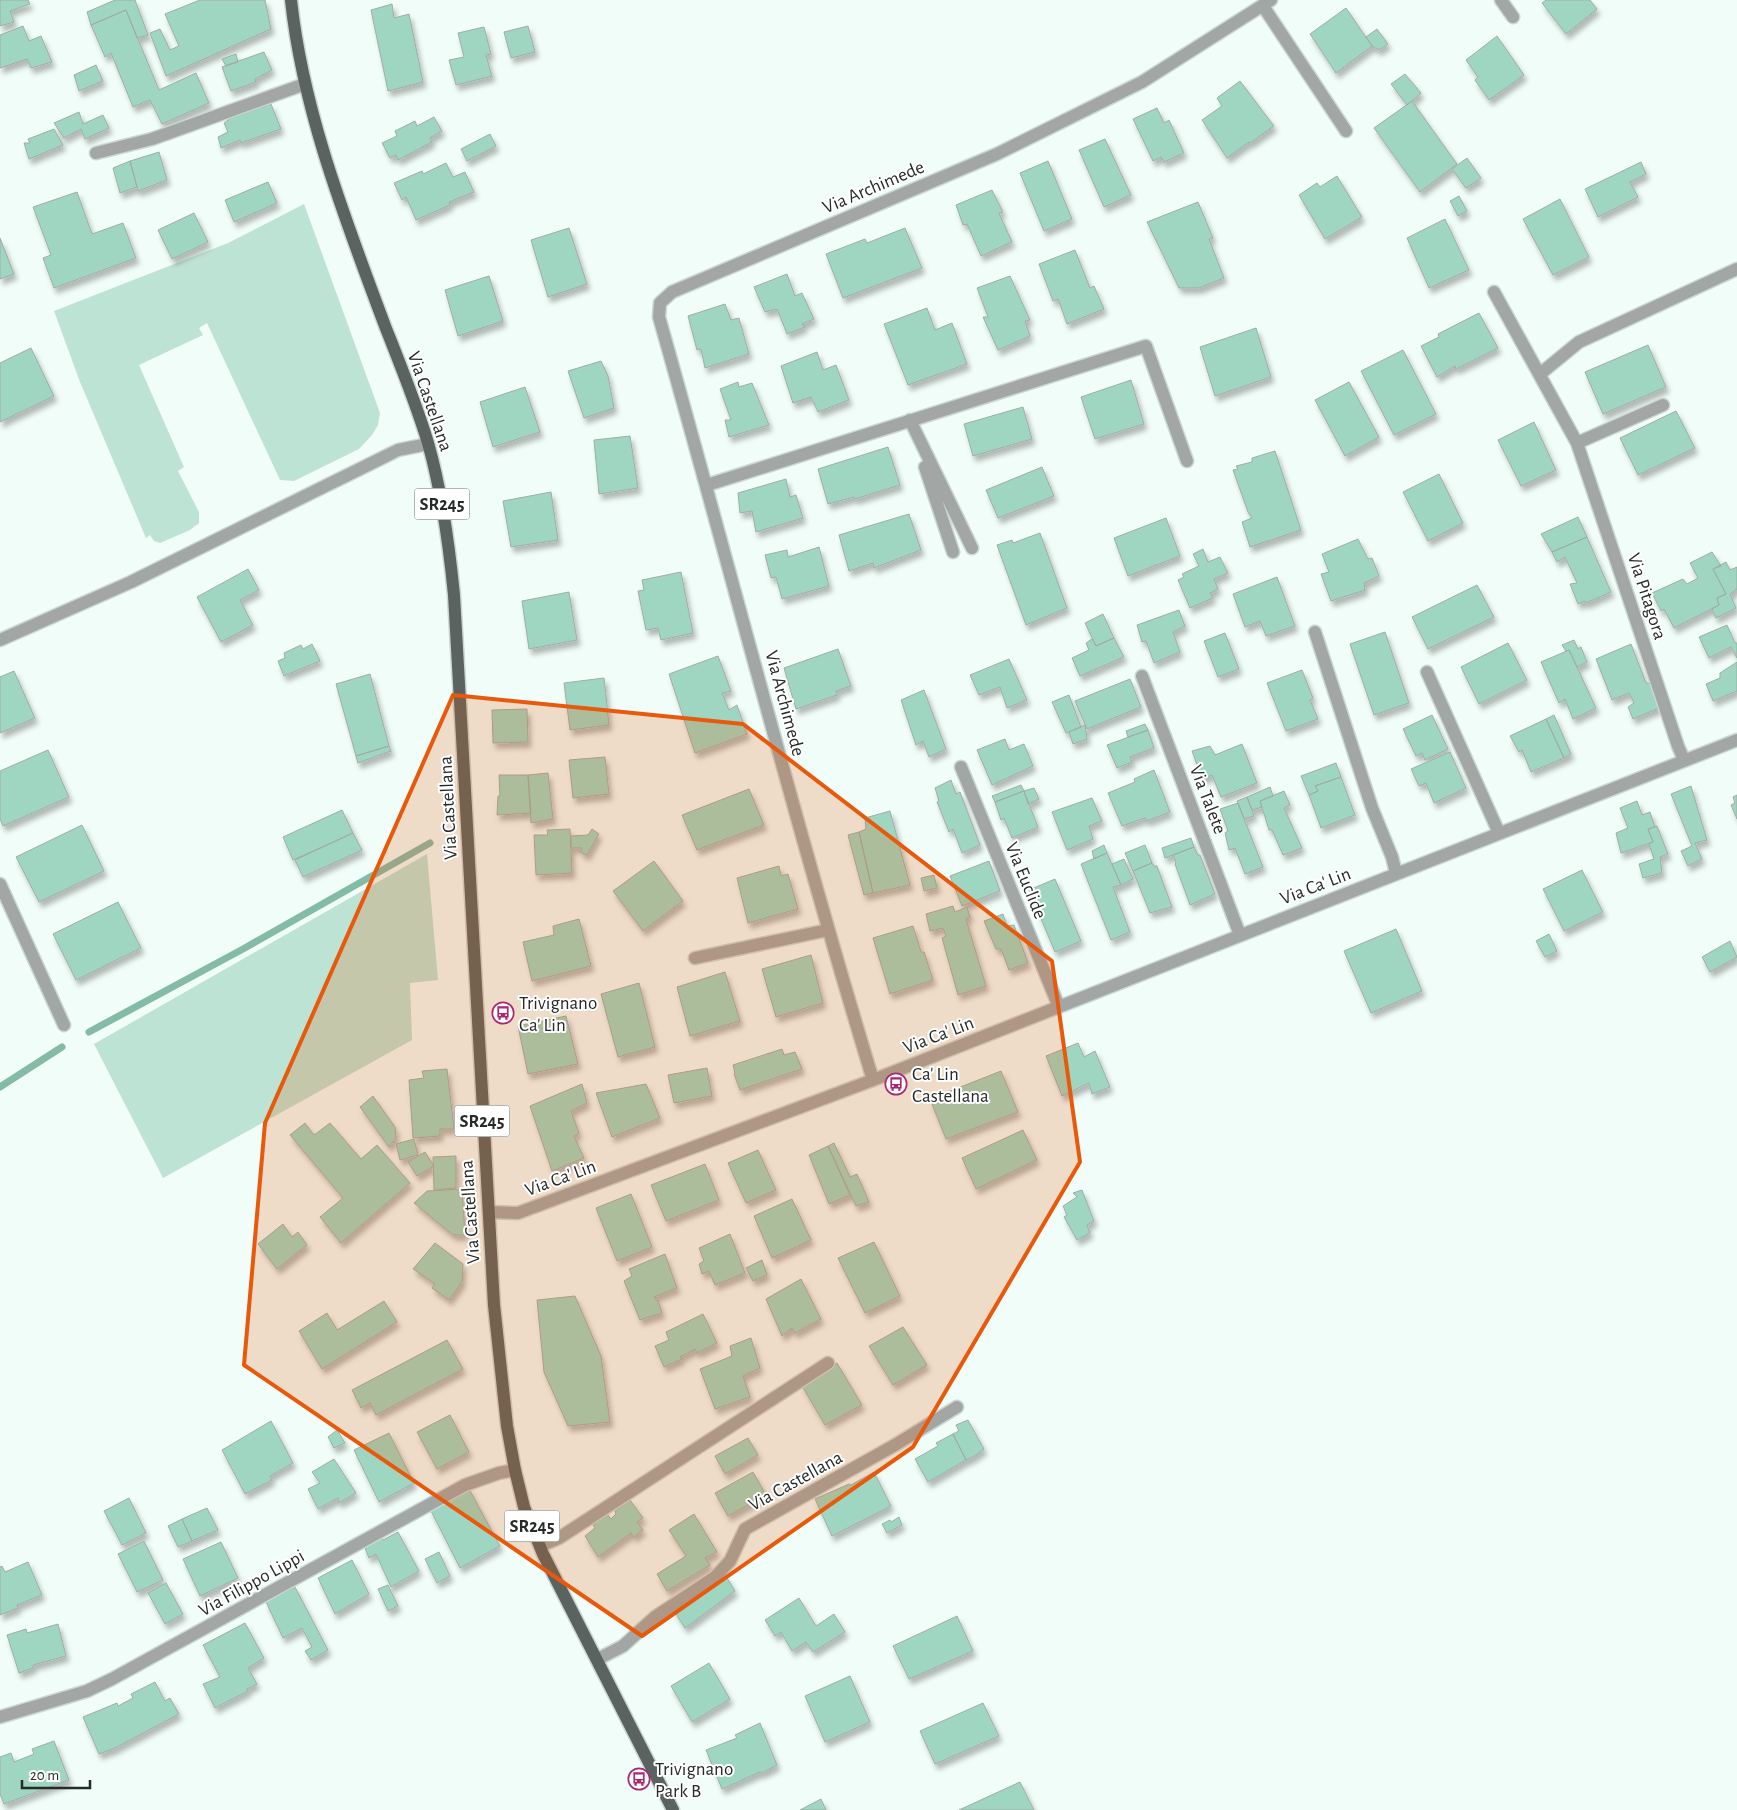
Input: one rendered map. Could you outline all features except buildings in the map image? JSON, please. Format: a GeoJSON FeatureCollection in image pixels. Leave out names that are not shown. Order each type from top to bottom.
{"type":"FeatureCollection","features":[{"type":"Feature","properties":{"kind":"main road","name":"Via Castellana"},"geometry":{"type":"LineString","coordinates":[[291,0],[305,84],[342,205],[428,444],[442,500],[454,595],[484,1159],[496,1324],[507,1426],[515,1470],[524,1507],[540,1546],[673,1810]]}},
{"type":"Feature","properties":{"kind":"street"},"geometry":{"type":"LineString","coordinates":[[1502,0],[1513,17]]}},
{"type":"Feature","properties":{"kind":"street","name":"Via Archimede"},"geometry":{"type":"LineString","coordinates":[[873,1080],[828,930],[707,485],[659,318],[660,303],[672,292],[996,154],[1142,82],[1267,3],[1346,131]]}},
{"type":"Feature","properties":{"kind":"street"},"geometry":{"type":"LineString","coordinates":[[96,153],[152,139],[305,84]]}},
{"type":"Feature","properties":{"kind":"street"},"geometry":{"type":"LineString","coordinates":[[1540,374],[1579,342],[1737,269]]}},
{"type":"Feature","properties":{"kind":"street","name":"Via Pitagora"},"geometry":{"type":"LineString","coordinates":[[1494,292],[1577,443],[1684,760]]}},
{"type":"Feature","properties":{"kind":"street"},"geometry":{"type":"LineString","coordinates":[[707,485],[1146,346],[1187,461]]}},
{"type":"Feature","properties":{"kind":"street"},"geometry":{"type":"LineString","coordinates":[[1577,443],[1663,405]]}},
{"type":"Feature","properties":{"kind":"street"},"geometry":{"type":"LineString","coordinates":[[910,420],[972,548]]}},
{"type":"Feature","properties":{"kind":"street"},"geometry":{"type":"LineString","coordinates":[[910,420],[953,552]]}},
{"type":"Feature","properties":{"kind":"street"},"geometry":{"type":"LineString","coordinates":[[0,640],[131,582],[398,450],[428,444]]}},
{"type":"Feature","properties":{"kind":"street"},"geometry":{"type":"LineString","coordinates":[[1315,632],[1372,808],[1392,857],[1396,873]]}},
{"type":"Feature","properties":{"kind":"street"},"geometry":{"type":"LineString","coordinates":[[1427,672],[1499,833]]}},
{"type":"Feature","properties":{"kind":"street","name":"Via Talete"},"geometry":{"type":"LineString","coordinates":[[1142,676],[1240,935]]}},
{"type":"Feature","properties":{"kind":"street","name":"Via Ca' Lin"},"geometry":{"type":"LineString","coordinates":[[489,1212],[518,1212],[873,1080],[1737,740]]}},
{"type":"Feature","properties":{"kind":"street","name":"Via Euclide"},"geometry":{"type":"LineString","coordinates":[[961,767],[1059,1007]]}},
{"type":"Feature","properties":{"kind":"street"},"geometry":{"type":"LineString","coordinates":[[0,884],[64,1025]]}},
{"type":"Feature","properties":{"kind":"street"},"geometry":{"type":"LineString","coordinates":[[695,958],[828,930]]}},
{"type":"Feature","properties":{"kind":"street"},"geometry":{"type":"LineString","coordinates":[[540,1546],[559,1538],[828,1363]]}},
{"type":"Feature","properties":{"kind":"street","name":"Via Castellana"},"geometry":{"type":"LineString","coordinates":[[598,1659],[623,1646],[655,1617],[715,1577],[730,1561],[745,1529],[896,1445],[957,1407]]}},
{"type":"Feature","properties":{"kind":"street","name":"Via Filippo Lippi"},"geometry":{"type":"LineString","coordinates":[[0,1716],[87,1691],[465,1485],[499,1473],[515,1470]]}},
{"type":"Feature","properties":{"kind":"highlighted area"},"geometry":{"type":"Polygon","coordinates":[[[453,695],[743,724],[1052,961],[1080,1162],[913,1447],[642,1636],[244,1365],[265,1123],[453,695]]]}},
{"type":"Feature","properties":{"kind":"green space"},"geometry":{"type":"Polygon","coordinates":[[[304,204],[380,413],[378,425],[372,435],[359,449],[294,481],[280,480],[207,323],[199,328],[203,335],[139,365],[184,467],[178,471],[199,512],[199,523],[190,530],[160,543],[154,541],[150,535],[146,538],[80,382],[54,311],[228,243],[304,204]]]}},
{"type":"Feature","properties":{"kind":"green space"},"geometry":{"type":"Polygon","coordinates":[[[427,854],[438,980],[410,983],[412,1040],[163,1178],[94,1044],[427,854]]]}},
{"type":"Feature","properties":{"kind":"waterway"},"geometry":{"type":"LineString","coordinates":[[89,1032],[243,949],[430,843]]}},
{"type":"Feature","properties":{"kind":"waterway"},"geometry":{"type":"LineString","coordinates":[[0,1087],[62,1047]]}},
{"type":"Feature","properties":{"kind":"place","name":"Trivignano Ca' Lin"},"geometry":{"type":"Point","coordinates":[503,1013]}},
{"type":"Feature","properties":{"kind":"place","name":"Ca' Lin Castellana"},"geometry":{"type":"Point","coordinates":[896,1084]}},
{"type":"Feature","properties":{"kind":"place","name":"Trivignano Park B"},"geometry":{"type":"Point","coordinates":[639,1779]}}]}
